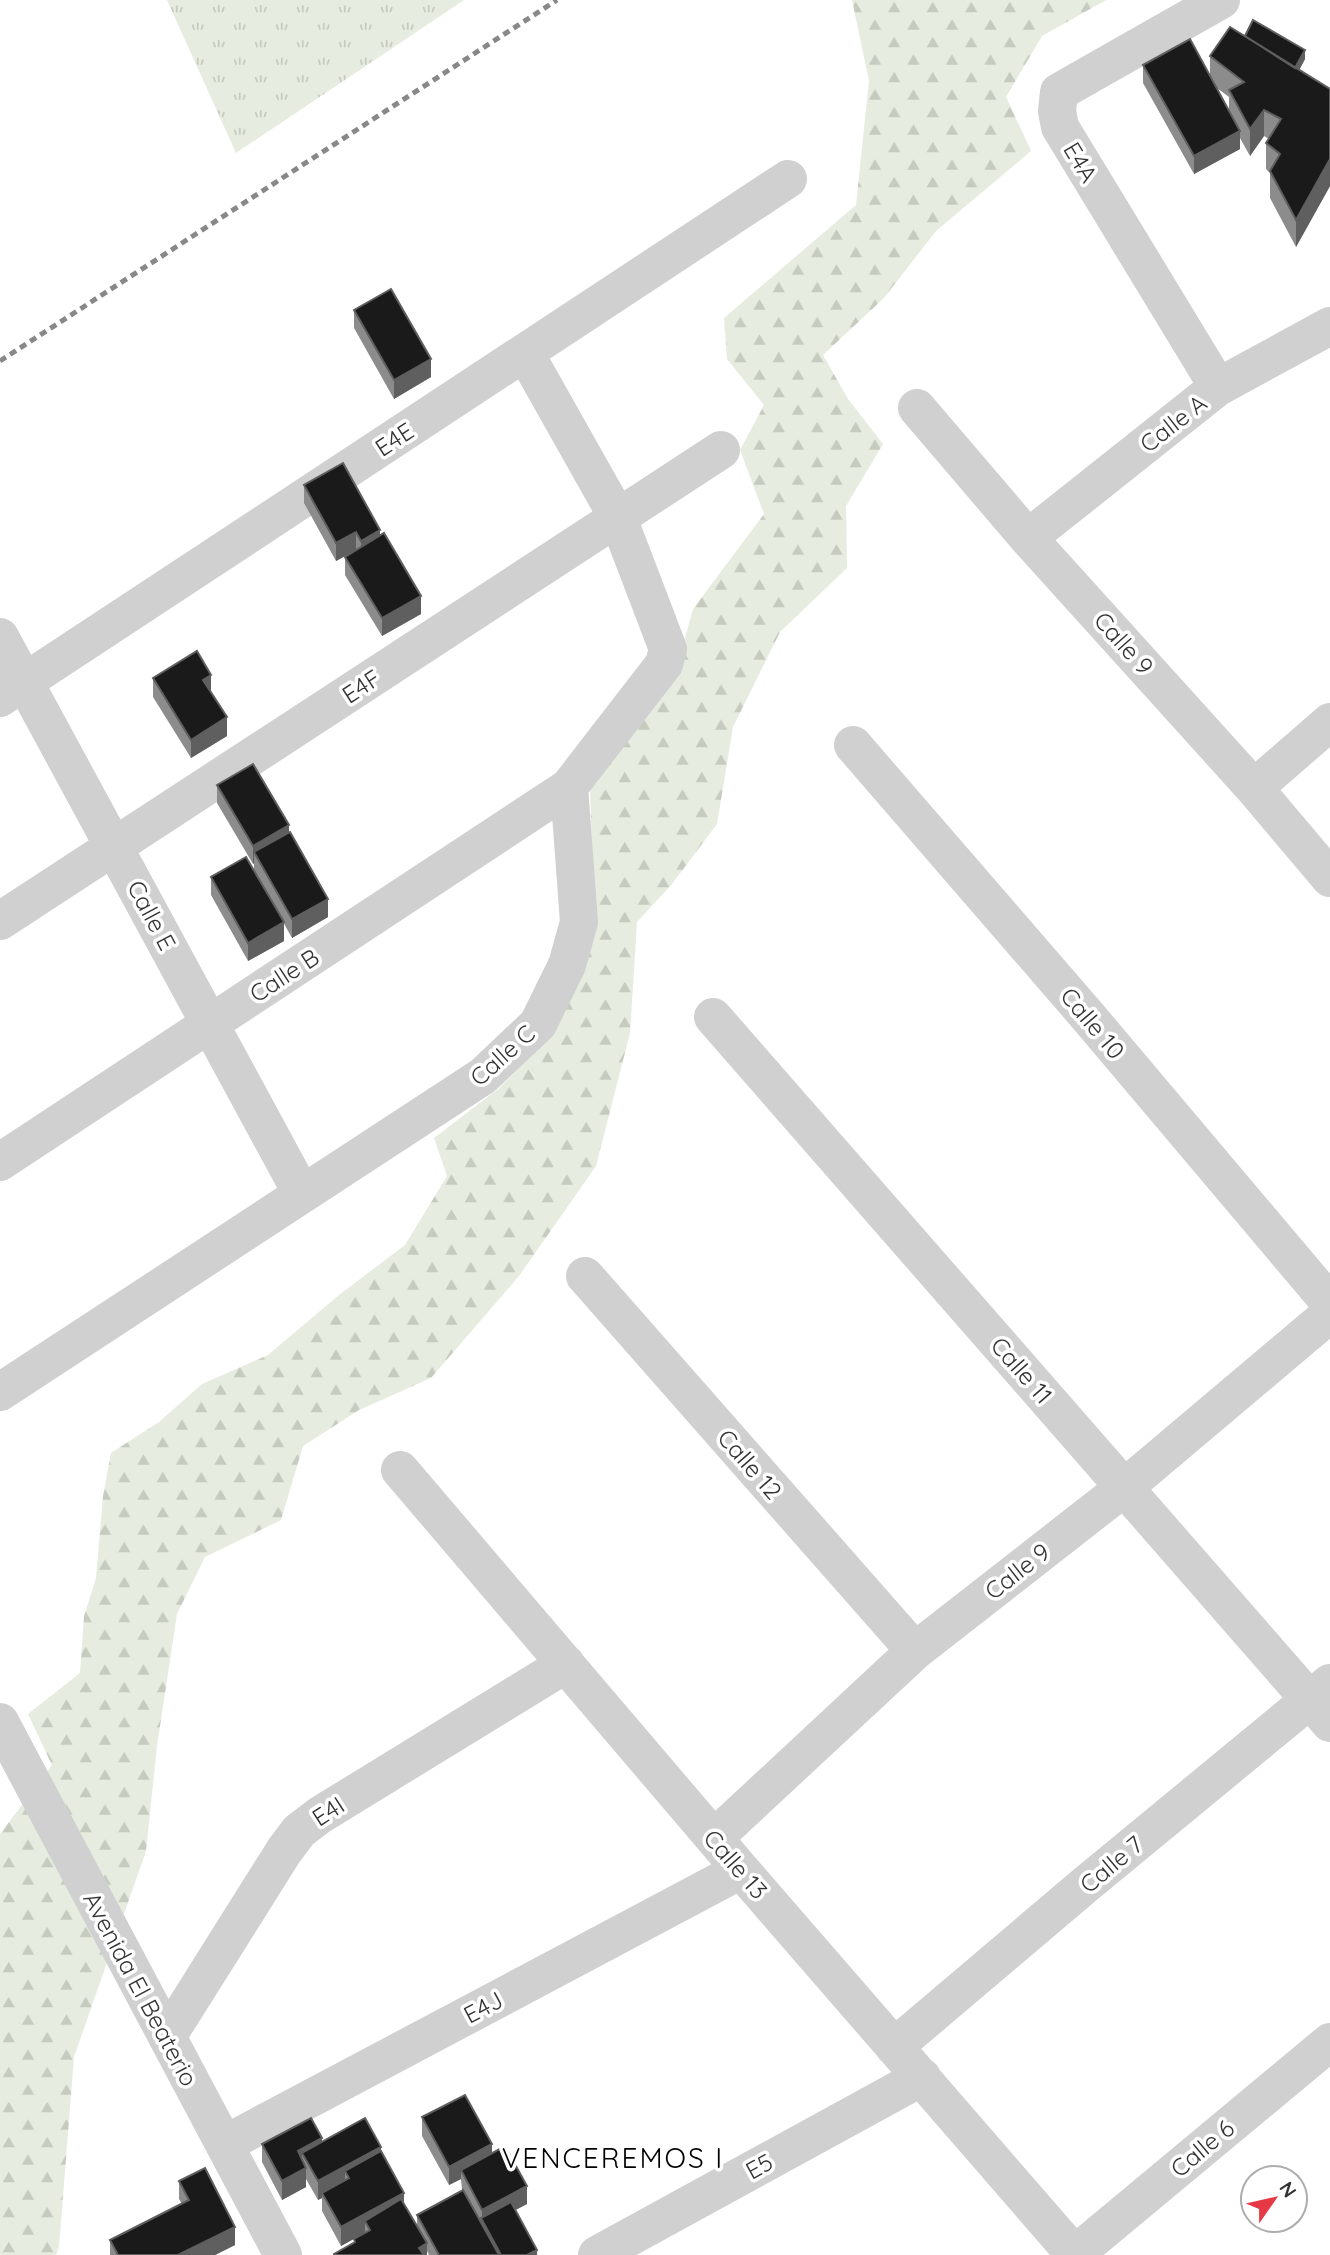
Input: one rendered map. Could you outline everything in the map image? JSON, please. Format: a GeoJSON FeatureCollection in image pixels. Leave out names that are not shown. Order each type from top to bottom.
{"type":"FeatureCollection","features":[{"type":"Feature","properties":{"kind":"street","name":"E4A"},"geometry":{"type":"LineString","coordinates":[[1218,387],[1060,127],[1056,111],[1059,92],[1222,0]]}},
{"type":"Feature","properties":{"kind":"street","name":"E4E"},"geometry":{"type":"LineString","coordinates":[[12,690],[788,180]]}},
{"type":"Feature","properties":{"kind":"street","name":"Calle A"},"geometry":{"type":"LineString","coordinates":[[1028,538],[1218,387],[1330,326]]}},
{"type":"Feature","properties":{"kind":"street"},"geometry":{"type":"LineString","coordinates":[[525,353],[618,517],[668,649],[664,664],[569,788]]}},
{"type":"Feature","properties":{"kind":"street","name":"Calle 9"},"geometry":{"type":"LineString","coordinates":[[917,408],[1028,538],[1254,788],[1330,878]]}},
{"type":"Feature","properties":{"kind":"street","name":"E4F"},"geometry":{"type":"LineString","coordinates":[[0,921],[721,450]]}},
{"type":"Feature","properties":{"kind":"street","name":"Calle E"},"geometry":{"type":"LineString","coordinates":[[0,636],[12,690],[114,847],[302,1194]]}},
{"type":"Feature","properties":{"kind":"street"},"geometry":{"type":"LineString","coordinates":[[1254,788],[1330,722]]}},
{"type":"Feature","properties":{"kind":"street","name":"Calle 10"},"geometry":{"type":"LineString","coordinates":[[853,745],[1091,1020],[1330,1304]]}},
{"type":"Feature","properties":{"kind":"street","name":"Calle B"},"geometry":{"type":"LineString","coordinates":[[0,1161],[569,788]]}},
{"type":"Feature","properties":{"kind":"street","name":"Calle C"},"geometry":{"type":"LineString","coordinates":[[0,1392],[483,1076],[538,1024],[567,965],[579,922],[569,788]]}},
{"type":"Feature","properties":{"kind":"street","name":"Calle 11"},"geometry":{"type":"LineString","coordinates":[[713,1017],[1125,1487],[1323,1701]]}},
{"type":"Feature","properties":{"kind":"street","name":"Calle 12"},"geometry":{"type":"LineString","coordinates":[[585,1276],[915,1651]]}},
{"type":"Feature","properties":{"kind":"street","name":"Calle 9"},"geometry":{"type":"LineString","coordinates":[[714,1838],[915,1651],[1125,1487],[1330,1314]]}},
{"type":"Feature","properties":{"kind":"street","name":"Calle 13"},"geometry":{"type":"LineString","coordinates":[[400,1470],[741,1870],[1075,2255]]}},
{"type":"Feature","properties":{"kind":"street","name":"E4I"},"geometry":{"type":"LineString","coordinates":[[167,2037],[299,1831],[320,1815],[566,1664]]}},
{"type":"Feature","properties":{"kind":"street","name":"Calle 7"},"geometry":{"type":"LineString","coordinates":[[894,2047],[1323,1701]]}},
{"type":"Feature","properties":{"kind":"street","name":"Avenida El Beaterio"},"geometry":{"type":"LineString","coordinates":[[0,1723],[283,2255]]}},
{"type":"Feature","properties":{"kind":"street","name":"E4J"},"geometry":{"type":"LineString","coordinates":[[225,2144],[741,1870]]}},
{"type":"Feature","properties":{"kind":"street","name":"Calle 6"},"geometry":{"type":"LineString","coordinates":[[1075,2255],[1330,2042]]}},
{"type":"Feature","properties":{"kind":"street","name":"E5"},"geometry":{"type":"LineString","coordinates":[[597,2255],[922,2077]]}},
{"type":"Feature","properties":{"kind":"green space"},"geometry":{"type":"Polygon","coordinates":[[[167,0],[464,0],[236,153],[167,0]]]}},
{"type":"Feature","properties":{"kind":"green space"},"geometry":{"type":"Polygon","coordinates":[[[852,0],[1106,0],[1042,36],[1006,97],[1031,151],[936,231],[884,298],[823,355],[848,399],[883,444],[846,506],[847,568],[780,632],[733,727],[717,824],[672,884],[637,922],[630,1033],[596,1166],[519,1276],[431,1378],[359,1410],[303,1446],[281,1520],[205,1557],[177,1614],[157,1746],[146,1851],[74,2057],[59,2247],[56,2255],[0,2255],[0,1834],[52,1765],[28,1714],[80,1673],[84,1616],[96,1578],[103,1496],[111,1453],[159,1422],[202,1384],[268,1355],[339,1295],[405,1245],[447,1176],[434,1138],[498,1089],[553,1034],[594,927],[590,784],[675,674],[693,609],[764,514],[740,450],[764,405],[727,359],[724,318],[856,205],[869,81],[852,0]]]}},
{"type":"Feature","properties":{"kind":"building"},"geometry":{"type":"Polygon","coordinates":[[[1253,20],[1305,50],[1295,68],[1245,36],[1253,20]]]}},
{"type":"Feature","properties":{"kind":"building"},"geometry":{"type":"Polygon","coordinates":[[[1230,27],[1330,89],[1330,159],[1296,220],[1270,171],[1280,154],[1266,143],[1281,119],[1264,110],[1250,129],[1229,90],[1244,82],[1210,56],[1230,27]]]}},
{"type":"Feature","properties":{"kind":"building"},"geometry":{"type":"Polygon","coordinates":[[[1190,39],[1240,131],[1194,156],[1143,65],[1190,39]]]}},
{"type":"Feature","properties":{"kind":"building"},"geometry":{"type":"Polygon","coordinates":[[[391,289],[431,359],[394,380],[354,310],[391,289]]]}},
{"type":"Feature","properties":{"kind":"building"},"geometry":{"type":"Polygon","coordinates":[[[343,463],[380,530],[361,541],[356,532],[336,543],[304,485],[343,463]]]}},
{"type":"Feature","properties":{"kind":"building"},"geometry":{"type":"Polygon","coordinates":[[[384,533],[421,596],[382,618],[345,557],[384,533]]]}},
{"type":"Feature","properties":{"kind":"building"},"geometry":{"type":"Polygon","coordinates":[[[197,651],[211,675],[203,680],[227,717],[191,740],[153,678],[197,651]]]}},
{"type":"Feature","properties":{"kind":"building"},"geometry":{"type":"Polygon","coordinates":[[[253,764],[289,825],[253,846],[217,785],[253,764]]]}},
{"type":"Feature","properties":{"kind":"building"},"geometry":{"type":"Polygon","coordinates":[[[290,832],[328,899],[292,919],[254,852],[290,832]]]}},
{"type":"Feature","properties":{"kind":"building"},"geometry":{"type":"Polygon","coordinates":[[[246,857],[284,922],[248,943],[211,877],[246,857]]]}},
{"type":"Feature","properties":{"kind":"building"},"geometry":{"type":"Polygon","coordinates":[[[465,2095],[492,2144],[449,2167],[422,2117],[465,2095]]]}},
{"type":"Feature","properties":{"kind":"building"},"geometry":{"type":"Polygon","coordinates":[[[311,2118],[322,2138],[298,2151],[306,2168],[282,2181],[262,2144],[311,2118]]]}},
{"type":"Feature","properties":{"kind":"building"},"geometry":{"type":"Polygon","coordinates":[[[365,2118],[381,2147],[318,2181],[302,2153],[365,2118]]]}},
{"type":"Feature","properties":{"kind":"building"},"geometry":{"type":"Polygon","coordinates":[[[505,2146],[527,2186],[482,2210],[461,2170],[505,2146]]]}},
{"type":"Feature","properties":{"kind":"building"},"geometry":{"type":"Polygon","coordinates":[[[381,2151],[404,2193],[341,2227],[322,2193],[349,2178],[345,2171],[381,2151]]]}},
{"type":"Feature","properties":{"kind":"building"},"geometry":{"type":"Polygon","coordinates":[[[205,2168],[235,2227],[178,2255],[118,2255],[110,2240],[189,2200],[179,2181],[205,2168]]]}},
{"type":"Feature","properties":{"kind":"building"},"geometry":{"type":"Polygon","coordinates":[[[463,2190],[499,2255],[439,2255],[417,2215],[463,2190]]]}},
{"type":"Feature","properties":{"kind":"building"},"geometry":{"type":"Polygon","coordinates":[[[401,2199],[427,2243],[419,2248],[424,2255],[334,2255],[370,2230],[365,2221],[401,2199]]]}},
{"type":"Feature","properties":{"kind":"building"},"geometry":{"type":"Polygon","coordinates":[[[511,2202],[537,2250],[527,2255],[501,2255],[481,2218],[511,2202]]]}},
{"type":"Feature","properties":{"kind":"railway"},"geometry":{"type":"LineString","coordinates":[[0,361],[557,0]]}},
{"type":"Feature","properties":{"kind":"district","name":"VENCEREMOS I"},"geometry":{"type":"Point","coordinates":[613,2157]}}]}
